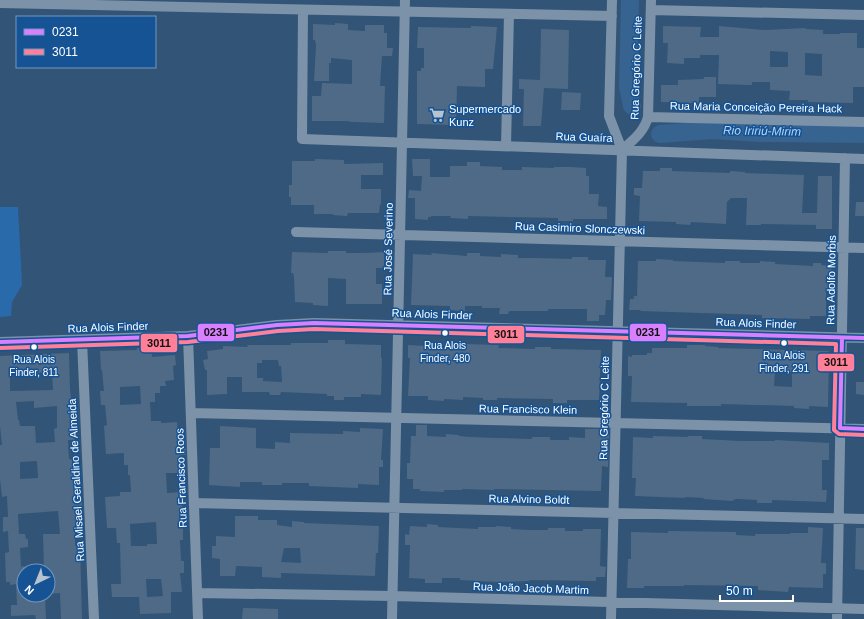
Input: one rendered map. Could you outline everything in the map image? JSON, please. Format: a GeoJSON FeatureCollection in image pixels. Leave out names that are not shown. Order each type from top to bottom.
{"type":"FeatureCollection","features":[{"type":"Feature","properties":{"kind":"street","name":"Rua José Severino"},"geometry":{"type":"LineString","coordinates":[[392,619],[405,0]]}},
{"type":"Feature","properties":{"kind":"street","name":"Rua Gregório C Leite"},"geometry":{"type":"LineString","coordinates":[[610,619],[622,150],[609,116],[612,0]]}},
{"type":"Feature","properties":{"kind":"street"},"geometry":{"type":"LineString","coordinates":[[0,3],[185,4],[303,10],[612,16]]}},
{"type":"Feature","properties":{"kind":"street"},"geometry":{"type":"LineString","coordinates":[[651,5],[864,15]]}},
{"type":"Feature","properties":{"kind":"street","name":"Rua Gregório C Leite"},"geometry":{"type":"LineString","coordinates":[[622,150],[642,131],[646,125],[648,117],[651,5]]}},
{"type":"Feature","properties":{"kind":"street","name":"Rua Guaíra"},"geometry":{"type":"LineString","coordinates":[[303,10],[302,139],[864,159]]}},
{"type":"Feature","properties":{"kind":"street"},"geometry":{"type":"LineString","coordinates":[[506,146],[509,14]]}},
{"type":"Feature","properties":{"kind":"street","name":"Rua Maria Conceição Pereira Hack"},"geometry":{"type":"LineString","coordinates":[[648,117],[864,122]]}},
{"type":"Feature","properties":{"kind":"street","name":"Rua Adolfo Morbis"},"geometry":{"type":"LineString","coordinates":[[837,619],[845,158]]}},
{"type":"Feature","properties":{"kind":"street","name":"Rua Casimiro Slonczewski"},"geometry":{"type":"LineString","coordinates":[[296,232],[864,248]]}},
{"type":"Feature","properties":{"kind":"street","name":"Rua Alois Finder"},"geometry":{"type":"LineString","coordinates":[[0,342],[188,336],[296,323],[864,338]]}},
{"type":"Feature","properties":{"kind":"street","name":"Rua Francisco Roos"},"geometry":{"type":"LineString","coordinates":[[188,336],[198,619]]}},
{"type":"Feature","properties":{"kind":"street","name":"Rua Misael Geraldino de Almeida"},"geometry":{"type":"LineString","coordinates":[[82,340],[94,619]]}},
{"type":"Feature","properties":{"kind":"street","name":"Rua Francisco Klein"},"geometry":{"type":"LineString","coordinates":[[191,413],[864,429]]}},
{"type":"Feature","properties":{"kind":"street","name":"Rua Alvino Boldt"},"geometry":{"type":"LineString","coordinates":[[194,503],[864,519]]}},
{"type":"Feature","properties":{"kind":"street","name":"Rua João Jacob Martim"},"geometry":{"type":"LineString","coordinates":[[197,593],[393,596],[864,609]]}},
{"type":"Feature","properties":{"kind":"shaded area"},"geometry":{"type":"Polygon","coordinates":[[[0,207],[18,207],[22,285],[12,302],[11,316],[0,317],[0,207]]]}},
{"type":"Feature","properties":{"kind":"building"},"geometry":{"type":"Polygon","coordinates":[[[335,23],[348,24],[348,30],[365,31],[365,25],[384,25],[384,33],[387,33],[387,48],[393,48],[392,56],[382,56],[380,86],[385,86],[384,123],[312,121],[312,96],[321,96],[322,83],[352,84],[352,60],[331,58],[331,63],[329,63],[329,81],[314,81],[316,45],[315,40],[313,40],[313,24],[335,25],[335,23]]]}},
{"type":"Feature","properties":{"kind":"building"},"geometry":{"type":"Polygon","coordinates":[[[471,26],[497,27],[493,69],[485,69],[485,87],[457,86],[456,125],[417,124],[417,71],[421,71],[421,68],[424,68],[424,48],[417,48],[418,27],[471,28],[471,26]]]}},
{"type":"Feature","properties":{"kind":"building"},"geometry":{"type":"Polygon","coordinates":[[[663,26],[701,27],[700,37],[719,37],[719,26],[765,30],[806,28],[805,29],[823,30],[823,34],[857,33],[857,48],[864,48],[864,87],[853,87],[853,103],[789,100],[790,91],[770,90],[770,82],[752,82],[752,85],[718,84],[719,55],[700,55],[700,58],[684,58],[684,64],[667,63],[668,43],[663,43],[663,26]],[[770,51],[770,67],[788,67],[788,52],[770,51]],[[805,53],[805,75],[822,76],[822,54],[805,53]]]}},
{"type":"Feature","properties":{"kind":"building"},"geometry":{"type":"Polygon","coordinates":[[[541,29],[569,30],[568,89],[544,88],[541,126],[523,126],[524,89],[519,89],[519,79],[540,80],[541,29]]]}},
{"type":"Feature","properties":{"kind":"building"},"geometry":{"type":"Polygon","coordinates":[[[704,77],[716,77],[716,97],[699,97],[699,103],[661,102],[661,85],[678,85],[678,80],[704,79],[704,77]]]}},
{"type":"Feature","properties":{"kind":"building"},"geometry":{"type":"Polygon","coordinates":[[[562,92],[581,93],[580,110],[561,110],[562,92]]]}},
{"type":"Feature","properties":{"kind":"building"},"geometry":{"type":"Polygon","coordinates":[[[315,159],[344,160],[344,164],[383,163],[383,175],[361,175],[361,189],[381,189],[381,205],[380,204],[379,213],[348,213],[347,216],[314,214],[314,205],[291,205],[289,185],[292,185],[292,161],[315,161],[315,159]]]}},
{"type":"Feature","properties":{"kind":"building"},"geometry":{"type":"Polygon","coordinates":[[[412,159],[430,159],[430,177],[450,177],[450,166],[467,166],[467,162],[480,162],[480,166],[502,167],[502,170],[522,170],[522,167],[586,168],[586,176],[589,176],[589,194],[599,194],[598,206],[607,207],[607,219],[573,219],[573,221],[558,221],[558,218],[468,216],[468,219],[450,218],[451,216],[431,216],[428,217],[428,220],[415,219],[415,198],[408,198],[409,190],[421,191],[422,176],[413,176],[412,159]]]}},
{"type":"Feature","properties":{"kind":"building"},"geometry":{"type":"Polygon","coordinates":[[[660,168],[672,168],[672,171],[730,173],[730,171],[804,175],[802,213],[817,213],[818,176],[832,176],[832,229],[816,229],[816,225],[746,225],[747,198],[731,198],[727,202],[726,224],[691,222],[690,225],[676,224],[676,222],[639,221],[640,196],[634,195],[634,188],[642,188],[643,171],[660,171],[660,168]]]}},
{"type":"Feature","properties":{"kind":"building"},"geometry":{"type":"Polygon","coordinates":[[[856,202],[864,202],[864,216],[855,216],[856,202]]]}},
{"type":"Feature","properties":{"kind":"building"},"geometry":{"type":"Polygon","coordinates":[[[328,251],[346,251],[346,253],[384,252],[384,268],[376,268],[376,284],[382,284],[382,304],[346,304],[346,279],[328,278],[328,306],[295,302],[294,277],[293,273],[291,273],[292,252],[328,253],[328,251]]]}},
{"type":"Feature","properties":{"kind":"building"},"geometry":{"type":"Polygon","coordinates":[[[431,253],[467,256],[467,253],[480,253],[480,256],[501,257],[501,254],[518,255],[518,258],[572,259],[572,257],[588,257],[588,260],[606,260],[605,277],[612,277],[611,300],[606,300],[605,315],[599,315],[599,321],[587,321],[587,309],[509,311],[508,314],[499,314],[500,308],[482,308],[482,306],[465,306],[465,311],[450,310],[450,306],[411,305],[413,254],[432,255],[431,253]]]}},
{"type":"Feature","properties":{"kind":"building"},"geometry":{"type":"Polygon","coordinates":[[[656,259],[725,263],[725,261],[740,261],[740,263],[760,263],[760,261],[775,262],[775,264],[813,266],[813,263],[821,263],[821,265],[832,266],[831,276],[833,276],[833,281],[836,282],[836,292],[826,291],[826,316],[810,316],[810,319],[762,318],[762,315],[629,310],[630,299],[634,299],[634,296],[637,296],[638,261],[656,261],[656,259]]]}},
{"type":"Feature","properties":{"kind":"building"},"geometry":{"type":"Polygon","coordinates":[[[328,340],[345,340],[345,344],[381,345],[381,395],[361,394],[361,397],[344,397],[344,400],[334,400],[334,396],[327,396],[327,394],[281,392],[280,395],[270,395],[269,392],[242,392],[242,377],[227,377],[227,394],[207,395],[207,370],[205,370],[203,360],[208,359],[207,351],[223,349],[223,346],[248,347],[247,345],[328,343],[328,340]],[[262,360],[262,363],[257,363],[257,378],[263,378],[263,381],[282,382],[281,366],[279,366],[278,360],[262,360]]]}},
{"type":"Feature","properties":{"kind":"building"},"geometry":{"type":"Polygon","coordinates":[[[466,344],[499,345],[498,348],[535,349],[535,347],[551,347],[551,349],[601,350],[599,400],[567,400],[567,403],[553,403],[553,399],[497,398],[497,400],[483,400],[483,398],[463,397],[463,400],[444,399],[444,401],[428,400],[428,396],[408,396],[410,358],[408,358],[408,345],[426,346],[426,348],[449,349],[449,346],[466,347],[466,344]]]}},
{"type":"Feature","properties":{"kind":"building"},"geometry":{"type":"Polygon","coordinates":[[[687,345],[705,345],[718,348],[829,351],[828,407],[809,406],[809,409],[794,408],[794,406],[721,404],[721,406],[687,406],[687,403],[631,402],[632,376],[628,376],[628,356],[632,357],[632,355],[647,355],[647,353],[652,353],[652,348],[687,348],[687,345]],[[775,372],[774,386],[792,387],[792,372],[775,372]]]}},
{"type":"Feature","properties":{"kind":"building"},"geometry":{"type":"Polygon","coordinates":[[[151,347],[152,357],[175,355],[176,365],[173,366],[174,380],[165,381],[166,386],[160,386],[160,393],[155,393],[155,402],[150,402],[151,421],[161,421],[161,423],[177,422],[178,436],[180,436],[180,440],[185,440],[186,455],[180,455],[181,473],[166,473],[167,493],[182,492],[182,508],[179,508],[179,527],[183,526],[183,540],[180,540],[181,561],[184,561],[184,573],[180,573],[182,592],[171,592],[171,613],[140,614],[139,597],[112,597],[111,584],[121,584],[120,543],[117,543],[116,528],[107,528],[105,497],[120,496],[120,492],[131,492],[128,465],[124,465],[124,453],[106,454],[104,426],[107,425],[105,405],[101,405],[100,391],[104,391],[100,351],[137,350],[137,348],[151,347]],[[140,386],[120,387],[120,405],[141,404],[140,386]],[[156,522],[130,524],[131,546],[147,546],[147,544],[157,544],[156,522]],[[146,579],[147,597],[163,596],[161,579],[146,579]]]}},
{"type":"Feature","properties":{"kind":"building"},"geometry":{"type":"Polygon","coordinates":[[[69,353],[70,389],[75,440],[68,440],[69,459],[72,459],[75,497],[82,497],[82,509],[76,509],[77,524],[75,523],[75,546],[80,546],[82,619],[61,619],[60,593],[56,593],[56,563],[44,563],[43,534],[60,534],[58,511],[18,514],[19,534],[25,534],[26,539],[28,539],[28,547],[20,548],[21,563],[16,563],[16,584],[10,585],[10,582],[6,582],[5,553],[9,552],[8,531],[3,532],[3,517],[8,517],[7,496],[2,497],[0,479],[0,445],[2,445],[0,426],[0,356],[69,353]],[[52,372],[10,374],[10,391],[53,390],[52,372]],[[34,401],[16,402],[20,426],[35,426],[36,443],[55,442],[54,429],[57,428],[57,406],[34,408],[34,401]],[[37,461],[20,462],[20,479],[38,478],[37,461]]]}},
{"type":"Feature","properties":{"kind":"building"},"geometry":{"type":"Polygon","coordinates":[[[856,382],[864,382],[864,395],[856,394],[856,382]]]}},
{"type":"Feature","properties":{"kind":"building"},"geometry":{"type":"Polygon","coordinates":[[[416,425],[427,425],[427,436],[446,437],[446,434],[497,438],[532,439],[532,437],[550,437],[550,440],[569,440],[569,437],[585,438],[585,429],[604,429],[609,433],[608,467],[602,466],[601,491],[462,489],[444,490],[444,492],[420,491],[420,489],[413,489],[413,479],[407,479],[407,463],[410,463],[411,436],[416,436],[416,425]]]}},
{"type":"Feature","properties":{"kind":"building"},"geometry":{"type":"Polygon","coordinates":[[[220,426],[256,428],[256,448],[275,449],[275,442],[290,443],[290,433],[343,434],[343,431],[360,432],[360,428],[383,429],[381,460],[383,460],[383,467],[379,467],[379,485],[358,484],[358,488],[309,486],[309,483],[262,485],[262,482],[240,482],[240,487],[209,485],[210,448],[220,448],[220,426]]]}},
{"type":"Feature","properties":{"kind":"building"},"geometry":{"type":"Polygon","coordinates":[[[653,436],[702,436],[702,439],[740,441],[775,440],[829,443],[829,460],[822,460],[822,490],[827,490],[826,502],[772,500],[772,503],[757,503],[757,500],[737,499],[733,501],[685,497],[635,496],[636,478],[632,478],[633,437],[653,438],[653,436]]]}},
{"type":"Feature","properties":{"kind":"building"},"geometry":{"type":"Polygon","coordinates":[[[235,516],[258,516],[258,520],[277,520],[277,525],[292,527],[292,521],[304,523],[379,526],[375,576],[281,573],[281,578],[262,577],[262,567],[236,566],[235,576],[220,576],[220,559],[212,558],[212,546],[216,546],[216,536],[235,537],[235,516]],[[284,548],[281,562],[301,563],[300,548],[284,548]]]}},
{"type":"Feature","properties":{"kind":"building"},"geometry":{"type":"Polygon","coordinates":[[[427,524],[438,525],[438,527],[478,529],[478,527],[496,526],[511,527],[511,529],[530,530],[565,528],[565,531],[601,529],[600,566],[606,567],[605,577],[596,577],[596,581],[529,580],[498,582],[460,580],[460,578],[442,578],[442,583],[425,583],[425,579],[409,578],[410,545],[405,545],[405,534],[409,535],[410,526],[427,527],[427,524]]]}},
{"type":"Feature","properties":{"kind":"building"},"geometry":{"type":"Polygon","coordinates":[[[808,527],[823,528],[821,563],[826,563],[826,574],[823,574],[823,588],[789,587],[788,592],[758,590],[758,586],[684,585],[627,588],[628,559],[631,559],[631,532],[736,532],[736,535],[755,536],[755,534],[808,533],[808,527]]]}},
{"type":"Feature","properties":{"kind":"building"},"geometry":{"type":"Polygon","coordinates":[[[856,528],[864,528],[864,570],[855,569],[856,528]]]}},
{"type":"Feature","properties":{"kind":"building"},"geometry":{"type":"Polygon","coordinates":[[[17,603],[45,603],[46,619],[36,619],[35,615],[11,616],[11,605],[17,605],[17,603]]]}},
{"type":"Feature","properties":{"kind":"building"},"geometry":{"type":"Polygon","coordinates":[[[243,608],[278,609],[278,619],[242,619],[243,608]]]}},
{"type":"Feature","properties":{"kind":"waterway","name":"Rio Iririú-Mirim"},"geometry":{"type":"LineString","coordinates":[[630,0],[628,87],[632,106]]}},
{"type":"Feature","properties":{"kind":"waterway","name":"Rio Iririú-Mirim"},"geometry":{"type":"LineString","coordinates":[[660,134],[712,130],[759,133],[864,134]]}},
{"type":"Feature","properties":{"kind":"transit line","name":"0231"},"geometry":{"type":"LineString","coordinates":[[0,342],[188,336],[277,325],[314,323],[864,338]]}},
{"type":"Feature","properties":{"kind":"transit line","name":"3011"},"geometry":{"type":"LineString","coordinates":[[0,348],[188,342],[278,331],[314,329],[836,344],[834,430],[839,434],[864,435]]}},
{"type":"Feature","properties":{"kind":"transit line","name":"0231"},"geometry":{"type":"LineString","coordinates":[[842,338],[840,428],[864,429]]}},
{"type":"Feature","properties":{"kind":"place","name":"Supermercado Kunz"},"geometry":{"type":"Point","coordinates":[437,115]}},
{"type":"Feature","properties":{"kind":"place","name":"Rua Alois Finder, 480"},"geometry":{"type":"Point","coordinates":[445,333]}},
{"type":"Feature","properties":{"kind":"place","name":"Rua Alois Finder, 291"},"geometry":{"type":"Point","coordinates":[784,343]}},
{"type":"Feature","properties":{"kind":"place","name":"Rua Alois Finder, 811"},"geometry":{"type":"Point","coordinates":[34,347]}}]}
